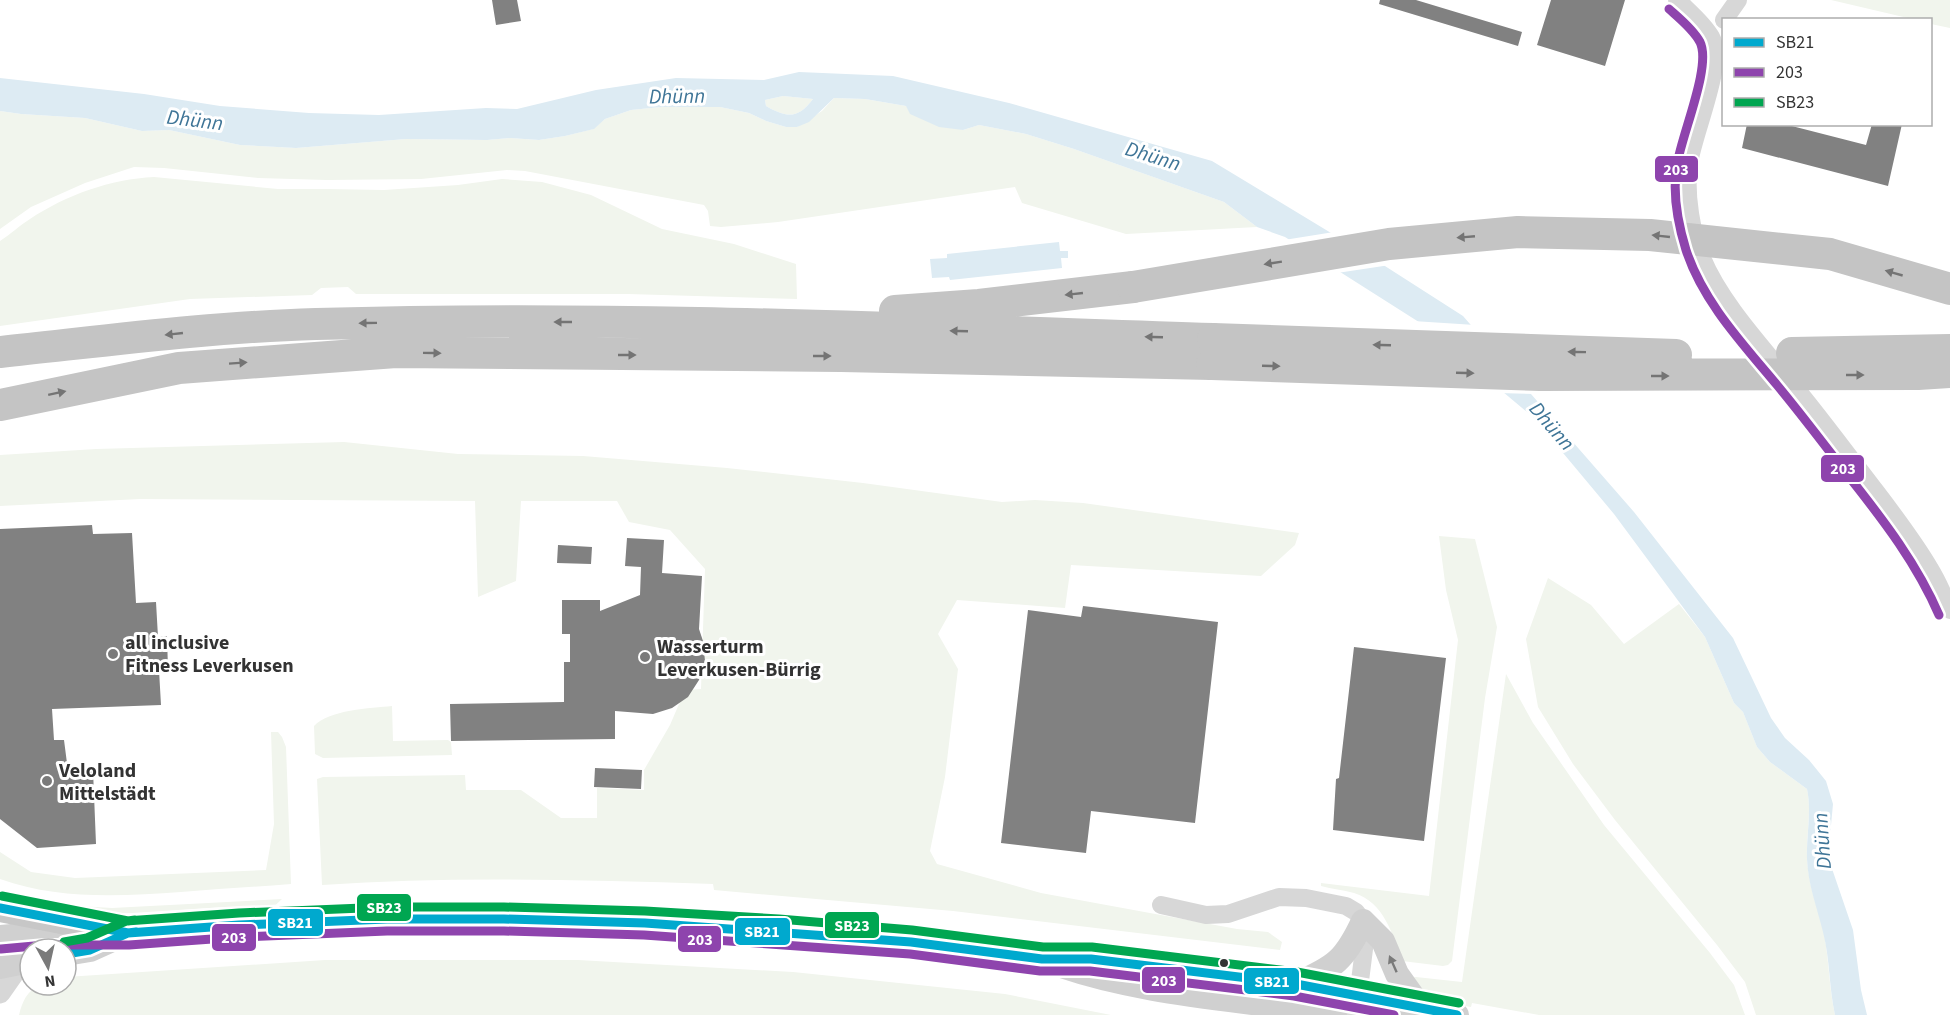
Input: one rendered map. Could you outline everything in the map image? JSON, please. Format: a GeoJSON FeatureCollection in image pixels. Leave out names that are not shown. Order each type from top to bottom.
{"type":"FeatureCollection","features":[{"type":"Feature","properties":{"kind":"highway"},"geometry":{"type":"LineString","coordinates":[[727,324],[979,305],[1132,287],[1389,244],[1518,232],[1650,235],[1830,254],[1950,289]]}},
{"type":"Feature","properties":{"kind":"highway"},"geometry":{"type":"LineString","coordinates":[[0,352],[187,333],[314,324],[501,322],[727,324],[1212,351],[1540,375],[1950,372]]}},
{"type":"Feature","properties":{"kind":"highway"},"geometry":{"type":"LineString","coordinates":[[0,405],[179,368],[396,352],[841,356],[1212,351],[1679,355],[1950,350]]}},
{"type":"Feature","properties":{"kind":"highway"},"geometry":{"type":"LineString","coordinates":[[0,908],[128,933]]}},
{"type":"Feature","properties":{"kind":"main road"},"geometry":{"type":"LineString","coordinates":[[0,938],[44,933],[128,933],[239,925],[387,919],[633,922],[778,930],[910,942],[1042,959],[1091,959],[1296,984],[1357,1006],[1422,1009],[1457,1015]]}},
{"type":"Feature","properties":{"kind":"main road"},"geometry":{"type":"LineString","coordinates":[[1296,984],[1333,966],[1351,947],[1363,921],[1383,941],[1397,974],[1422,1009]]}},
{"type":"Feature","properties":{"kind":"main road"},"geometry":{"type":"LineString","coordinates":[[78,952],[90,950],[128,933]]}},
{"type":"Feature","properties":{"kind":"main road"},"geometry":{"type":"LineString","coordinates":[[1042,959],[1097,978],[1274,1010],[1335,1015]]}},
{"type":"Feature","properties":{"kind":"main road"},"geometry":{"type":"LineString","coordinates":[[0,967],[18,963]]}},
{"type":"Feature","properties":{"kind":"street"},"geometry":{"type":"LineString","coordinates":[[1677,0],[1712,37],[1714,49],[1714,64],[1688,170],[1691,224],[1702,259],[1745,327],[1817,414],[1910,536],[1932,571],[1950,610]]}},
{"type":"Feature","properties":{"kind":"street"},"geometry":{"type":"LineString","coordinates":[[1725,18],[1738,0]]}},
{"type":"Feature","properties":{"kind":"street"},"geometry":{"type":"LineString","coordinates":[[1712,37],[1722,23]]}},
{"type":"Feature","properties":{"kind":"street"},"geometry":{"type":"LineString","coordinates":[[1161,905],[1206,915],[1228,914],[1279,897],[1306,898],[1346,906],[1356,912],[1363,921],[1365,942],[1357,1006]]}},
{"type":"Feature","properties":{"kind":"street"},"geometry":{"type":"LineString","coordinates":[[0,993],[18,970]]}},
{"type":"Feature","properties":{"kind":"shaded area"},"geometry":{"type":"Polygon","coordinates":[[[1831,0],[1950,0],[1950,28],[1932,24],[1932,18],[1908,18],[1831,0]]]}},
{"type":"Feature","properties":{"kind":"shaded area"},"geometry":{"type":"Polygon","coordinates":[[[783,96],[813,99],[808,106],[792,114],[780,113],[766,106],[765,100],[783,96]]]}},
{"type":"Feature","properties":{"kind":"shaded area"},"geometry":{"type":"Polygon","coordinates":[[[834,98],[865,99],[906,106],[963,130],[979,125],[1026,134],[1224,202],[1257,227],[1126,234],[1022,203],[1015,187],[778,222],[721,227],[710,226],[708,211],[704,205],[525,171],[507,170],[421,179],[327,180],[258,178],[134,167],[85,183],[31,207],[0,229],[0,111],[85,118],[142,131],[169,130],[240,145],[296,148],[406,139],[539,140],[593,129],[605,119],[631,110],[661,107],[720,107],[749,113],[786,127],[797,127],[822,111],[834,98]]]}},
{"type":"Feature","properties":{"kind":"shaded area"},"geometry":{"type":"Polygon","coordinates":[[[154,177],[278,189],[384,190],[458,185],[502,179],[542,182],[591,195],[662,229],[734,244],[796,264],[797,299],[628,294],[356,294],[348,287],[321,288],[312,295],[190,299],[0,326],[0,241],[44,210],[74,196],[105,185],[154,177]]]}},
{"type":"Feature","properties":{"kind":"shaded area"},"geometry":{"type":"Polygon","coordinates":[[[344,442],[458,454],[583,456],[727,468],[863,483],[1002,502],[1035,500],[1083,503],[1299,533],[1295,545],[1261,576],[1071,565],[1065,608],[957,600],[938,634],[958,669],[945,777],[930,851],[937,864],[1041,893],[1237,929],[1268,932],[1282,942],[1280,950],[953,911],[714,890],[713,884],[566,880],[420,880],[322,885],[317,779],[323,777],[465,775],[466,790],[521,790],[561,818],[597,818],[597,788],[644,790],[644,770],[670,725],[685,690],[701,689],[705,569],[670,530],[629,522],[617,501],[521,501],[516,581],[478,597],[475,501],[140,499],[0,506],[0,455],[96,449],[344,442]]]}},
{"type":"Feature","properties":{"kind":"shaded area"},"geometry":{"type":"Polygon","coordinates":[[[1439,536],[1475,539],[1497,627],[1485,698],[1452,961],[1443,966],[1402,961],[1386,921],[1373,904],[1354,893],[1321,886],[1321,883],[1429,896],[1458,640],[1446,590],[1439,536]]]}},
{"type":"Feature","properties":{"kind":"shaded area"},"geometry":{"type":"Polygon","coordinates":[[[1548,578],[1591,605],[1624,644],[1679,604],[1705,637],[1734,703],[1743,712],[1757,747],[1770,762],[1807,789],[1808,868],[1824,933],[1835,1015],[1756,1015],[1745,982],[1573,764],[1538,707],[1526,639],[1548,578]]]}},
{"type":"Feature","properties":{"kind":"shaded area"},"geometry":{"type":"Polygon","coordinates":[[[1506,674],[1533,723],[1604,825],[1734,985],[1745,1015],[1539,1015],[1472,1003],[1471,1007],[1440,1002],[1426,997],[1409,978],[1462,982],[1506,674]]]}},
{"type":"Feature","properties":{"kind":"shaded area"},"geometry":{"type":"Polygon","coordinates":[[[392,706],[393,741],[448,740],[451,742],[452,755],[323,758],[315,754],[314,726],[329,716],[392,706]]]}},
{"type":"Feature","properties":{"kind":"shaded area"},"geometry":{"type":"Polygon","coordinates":[[[271,732],[278,732],[286,747],[291,884],[90,895],[44,890],[0,879],[0,852],[31,872],[75,878],[266,870],[274,824],[271,732]]]}},
{"type":"Feature","properties":{"kind":"shaded area"},"geometry":{"type":"Polygon","coordinates":[[[282,899],[266,914],[224,907],[89,914],[48,904],[112,908],[282,899]]]}},
{"type":"Feature","properties":{"kind":"shaded area"},"geometry":{"type":"Polygon","coordinates":[[[325,960],[578,960],[793,972],[1005,994],[1111,1015],[19,1015],[26,997],[78,997],[78,976],[325,960]]]}},
{"type":"Feature","properties":{"kind":"water","name":"Dhünn"},"geometry":{"type":"Polygon","coordinates":[[[799,72],[893,76],[1009,103],[1212,161],[1463,316],[1634,512],[1733,638],[1771,718],[1785,738],[1809,760],[1826,781],[1833,804],[1828,857],[1853,930],[1861,990],[1867,1015],[1835,1015],[1825,942],[1808,869],[1807,789],[1770,762],[1757,747],[1743,712],[1734,703],[1705,637],[1614,514],[1533,417],[1422,324],[1285,237],[1257,227],[1224,202],[1026,134],[979,125],[963,130],[939,127],[910,114],[906,106],[865,99],[834,98],[809,122],[797,127],[786,127],[749,113],[720,107],[661,107],[631,110],[605,119],[594,129],[539,140],[406,139],[296,148],[240,145],[169,130],[142,131],[85,118],[0,111],[0,78],[144,94],[220,106],[309,113],[379,115],[486,108],[517,109],[596,90],[676,78],[764,80],[799,72]],[[783,96],[765,100],[766,106],[780,113],[792,114],[808,106],[813,99],[783,96]]]}},
{"type":"Feature","properties":{"kind":"water"},"geometry":{"type":"Polygon","coordinates":[[[1059,242],[1060,251],[1068,251],[1068,258],[1061,258],[1062,268],[950,280],[949,277],[932,278],[930,259],[947,258],[947,254],[1059,242]]]}},
{"type":"Feature","properties":{"kind":"pier"},"geometry":{"type":"Polygon","coordinates":[[[1334,232],[1390,265],[1337,273],[1284,240],[1334,232]]]}},
{"type":"Feature","properties":{"kind":"pier"},"geometry":{"type":"Polygon","coordinates":[[[1413,321],[1475,325],[1535,394],[1498,393],[1461,358],[1413,321]]]}},
{"type":"Feature","properties":{"kind":"building"},"geometry":{"type":"Polygon","coordinates":[[[492,0],[517,0],[521,21],[496,25],[492,0]]]}},
{"type":"Feature","properties":{"kind":"building"},"geometry":{"type":"Polygon","coordinates":[[[1380,0],[1416,0],[1522,32],[1518,46],[1379,4],[1380,0]]]}},
{"type":"Feature","properties":{"kind":"building"},"geometry":{"type":"Polygon","coordinates":[[[1551,0],[1625,0],[1605,66],[1537,45],[1551,0]]]}},
{"type":"Feature","properties":{"kind":"building"},"geometry":{"type":"Polygon","coordinates":[[[1747,126],[1792,126],[1866,145],[1871,126],[1902,126],[1888,186],[1742,148],[1747,126]]]}},
{"type":"Feature","properties":{"kind":"building"},"geometry":{"type":"Polygon","coordinates":[[[92,525],[93,534],[132,533],[136,603],[156,602],[158,637],[167,636],[168,670],[159,670],[161,705],[52,709],[54,740],[64,740],[68,771],[93,770],[96,844],[37,848],[0,819],[0,529],[92,525]]]}},
{"type":"Feature","properties":{"kind":"building"},"geometry":{"type":"Polygon","coordinates":[[[627,538],[664,540],[662,573],[702,576],[699,629],[705,661],[699,680],[688,697],[672,708],[653,714],[615,711],[615,739],[451,741],[450,704],[564,702],[564,662],[570,662],[570,634],[562,634],[562,600],[600,600],[600,611],[640,595],[641,567],[625,566],[627,538]]]}},
{"type":"Feature","properties":{"kind":"building"},"geometry":{"type":"Polygon","coordinates":[[[558,545],[592,547],[591,564],[557,563],[558,545]]]}},
{"type":"Feature","properties":{"kind":"building"},"geometry":{"type":"Polygon","coordinates":[[[1083,606],[1218,622],[1195,823],[1091,811],[1086,853],[1001,843],[1028,610],[1081,617],[1083,606]]]}},
{"type":"Feature","properties":{"kind":"building"},"geometry":{"type":"Polygon","coordinates":[[[1354,647],[1446,658],[1424,841],[1333,830],[1336,779],[1339,778],[1354,647]]]}},
{"type":"Feature","properties":{"kind":"building"},"geometry":{"type":"Polygon","coordinates":[[[595,768],[642,770],[641,789],[594,787],[595,768]]]}},
{"type":"Feature","properties":{"kind":"transit line","name":"203"},"geometry":{"type":"LineString","coordinates":[[1669,9],[1694,33],[1703,53],[1699,84],[1680,152],[1676,176],[1678,219],[1693,269],[1725,322],[1805,419],[1887,527],[1921,578],[1939,615]]}},
{"type":"Feature","properties":{"kind":"transit line","name":"SB23"},"geometry":{"type":"LineString","coordinates":[[2,896],[128,921],[135,920]]}},
{"type":"Feature","properties":{"kind":"transit line","name":"SB23"},"geometry":{"type":"LineString","coordinates":[[78,940],[126,921],[239,913],[387,907],[504,907],[645,911],[912,930],[1043,947],[1092,947],[1297,972],[1459,1003]]}},
{"type":"Feature","properties":{"kind":"transit line","name":"SB21"},"geometry":{"type":"LineString","coordinates":[[0,908],[128,933],[136,932]]}},
{"type":"Feature","properties":{"kind":"transit line","name":"SB21"},"geometry":{"type":"LineString","coordinates":[[78,952],[90,950],[128,933],[239,925],[387,919],[504,919],[645,923],[911,942],[1042,959],[1091,959],[1296,984],[1457,1015]]}},
{"type":"Feature","properties":{"kind":"transit line","name":"203"},"geometry":{"type":"LineString","coordinates":[[1,949],[45,945],[129,945],[240,937],[387,931],[504,931],[644,935],[910,954],[1040,971],[1090,971],[1294,996],[1394,1015]]}},
{"type":"Feature","properties":{"kind":"place","name":"all inclusive Fitness Leverkusen"},"geometry":{"type":"Point","coordinates":[113,654]}},
{"type":"Feature","properties":{"kind":"place","name":"Wasserturm Leverkusen-Bürrig"},"geometry":{"type":"Point","coordinates":[645,657]}},
{"type":"Feature","properties":{"kind":"place","name":"Veloland Mittelstädt"},"geometry":{"type":"Point","coordinates":[47,781]}}]}
